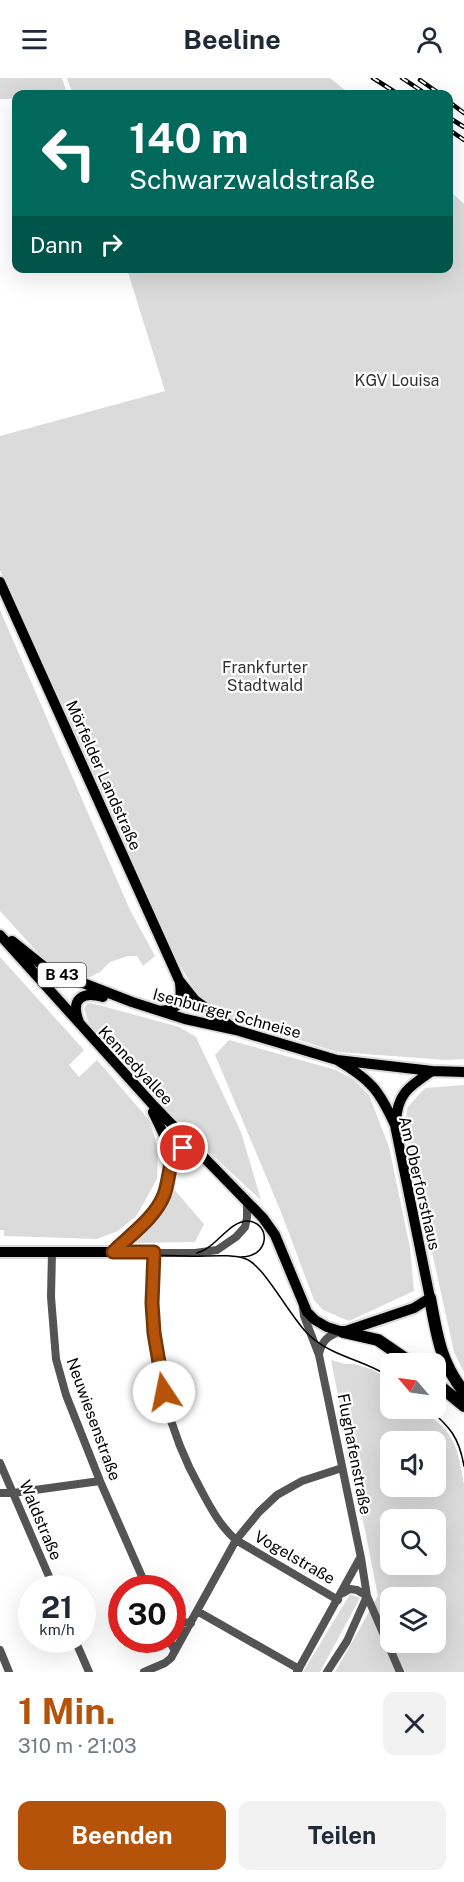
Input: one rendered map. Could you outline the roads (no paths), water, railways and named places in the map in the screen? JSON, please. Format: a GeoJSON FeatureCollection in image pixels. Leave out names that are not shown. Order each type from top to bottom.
{"type":"FeatureCollection","features":[{"type":"Feature","properties":{"kind":"highway","name":"B 43"},"geometry":{"type":"LineString","coordinates":[[430,1298],[442,1354],[452,1377],[464,1392]]}},
{"type":"Feature","properties":{"kind":"highway","name":"B 43"},"geometry":{"type":"LineString","coordinates":[[342,1332],[378,1340],[397,1353]]}},
{"type":"Feature","properties":{"kind":"highway"},"geometry":{"type":"LineString","coordinates":[[446,1391],[464,1406]]}},
{"type":"Feature","properties":{"kind":"main road","name":"Mörfelder Landstraße"},"geometry":{"type":"LineString","coordinates":[[0,582],[179,980],[195,1000],[236,1030]]}},
{"type":"Feature","properties":{"kind":"main road","name":"Isenburger Schneise"},"geometry":{"type":"LineString","coordinates":[[0,933],[47,969],[139,1004],[189,1020],[236,1030],[337,1060],[432,1071],[464,1072]]}},
{"type":"Feature","properties":{"kind":"main road","name":"Kennedyallee"},"geometry":{"type":"LineString","coordinates":[[0,933],[81,1028],[198,1153],[268,1223],[309,1314],[318,1322],[342,1332]]}},
{"type":"Feature","properties":{"kind":"main road"},"geometry":{"type":"LineString","coordinates":[[159,1011],[171,1009],[179,1003],[181,995],[179,980]]}},
{"type":"Feature","properties":{"kind":"main road"},"geometry":{"type":"LineString","coordinates":[[81,1028],[75,1006],[86,994],[139,1004]]}},
{"type":"Feature","properties":{"kind":"main road","name":"Am Oberforsthaus"},"geometry":{"type":"LineString","coordinates":[[337,1060],[359,1073],[375,1088],[395,1125],[430,1298]]}},
{"type":"Feature","properties":{"kind":"main road"},"geometry":{"type":"LineString","coordinates":[[395,1125],[396,1109],[401,1097],[432,1071]]}},
{"type":"Feature","properties":{"kind":"main road"},"geometry":{"type":"LineString","coordinates":[[141,1091],[142,1098],[153,1112],[164,1135],[169,1172]]}},
{"type":"Feature","properties":{"kind":"main road"},"geometry":{"type":"LineString","coordinates":[[0,1252],[113,1252],[155,1210],[164,1196],[169,1172],[178,1149],[185,1148],[198,1153]]}},
{"type":"Feature","properties":{"kind":"main road"},"geometry":{"type":"LineString","coordinates":[[342,1332],[414,1308],[430,1298]]}},
{"type":"Feature","properties":{"kind":"street"},"geometry":{"type":"LineString","coordinates":[[113,1252],[203,1253],[219,1249],[239,1234],[247,1221],[247,1202]]}},
{"type":"Feature","properties":{"kind":"street","name":"Neuwiesenstraße"},"geometry":{"type":"LineString","coordinates":[[52,1252],[51,1297],[56,1359],[66,1395],[100,1481],[141,1575]]}},
{"type":"Feature","properties":{"kind":"street"},"geometry":{"type":"LineString","coordinates":[[154,1252],[152,1303],[154,1333],[160,1375],[171,1419],[188,1467],[227,1532],[236,1540]]}},
{"type":"Feature","properties":{"kind":"street","name":"Flughafenstraße"},"geometry":{"type":"LineString","coordinates":[[303,1303],[304,1316],[319,1355],[367,1596],[400,1672]]}},
{"type":"Feature","properties":{"kind":"street"},"geometry":{"type":"LineString","coordinates":[[319,1355],[321,1344],[326,1338],[342,1332]]}},
{"type":"Feature","properties":{"kind":"street","name":"Waldstraße"},"geometry":{"type":"LineString","coordinates":[[0,1463],[48,1575]]}},
{"type":"Feature","properties":{"kind":"street"},"geometry":{"type":"LineString","coordinates":[[186,1632],[236,1540],[259,1512],[277,1495],[302,1480],[342,1468]]}},
{"type":"Feature","properties":{"kind":"street"},"geometry":{"type":"LineString","coordinates":[[0,1493],[100,1481]]}},
{"type":"Feature","properties":{"kind":"street","name":"Vogelstraße"},"geometry":{"type":"LineString","coordinates":[[236,1540],[340,1598]]}},
{"type":"Feature","properties":{"kind":"street"},"geometry":{"type":"LineString","coordinates":[[198,1611],[298,1670],[361,1558]]}},
{"type":"Feature","properties":{"kind":"street"},"geometry":{"type":"LineString","coordinates":[[327,1672],[347,1641],[367,1596],[350,1589],[340,1598]]}},
{"type":"Feature","properties":{"kind":"street"},"geometry":{"type":"LineString","coordinates":[[186,1622],[191,1623]]}},
{"type":"Feature","properties":{"kind":"street"},"geometry":{"type":"LineString","coordinates":[[0,1650],[9,1672]]}},
{"type":"Feature","properties":{"kind":"street"},"geometry":{"type":"LineString","coordinates":[[81,1653],[89,1672]]}},
{"type":"Feature","properties":{"kind":"street"},"geometry":{"type":"LineString","coordinates":[[144,1672],[165,1663],[173,1653]]}},
{"type":"Feature","properties":{"kind":"street"},"geometry":{"type":"LineString","coordinates":[[165,1663],[172,1672]]}},
{"type":"Feature","properties":{"kind":"tram line"},"geometry":{"type":"LineString","coordinates":[[197,1253],[210,1246],[235,1225],[248,1221],[256,1223],[264,1234],[262,1247],[250,1256],[239,1257]]}},
{"type":"Feature","properties":{"kind":"tram line"},"geometry":{"type":"LineString","coordinates":[[0,1255],[240,1257],[253,1264],[270,1282],[309,1335],[328,1348],[380,1371]]}},
{"type":"Feature","properties":{"kind":"tram line"},"geometry":{"type":"LineString","coordinates":[[440,1419],[456,1440],[464,1466]]}},
{"type":"Feature","properties":{"kind":"railway"},"geometry":{"type":"LineString","coordinates":[[373,78],[392,90]]}},
{"type":"Feature","properties":{"kind":"railway"},"geometry":{"type":"LineString","coordinates":[[402,78],[420,90]]}},
{"type":"Feature","properties":{"kind":"railway"},"geometry":{"type":"LineString","coordinates":[[420,80],[434,90]]}},
{"type":"Feature","properties":{"kind":"railway"},"geometry":{"type":"LineString","coordinates":[[453,105],[464,113]]}},
{"type":"Feature","properties":{"kind":"railway"},"geometry":{"type":"LineString","coordinates":[[453,120],[464,127]]}},
{"type":"Feature","properties":{"kind":"railway"},"geometry":{"type":"LineString","coordinates":[[453,132],[464,140]]}},
{"type":"Feature","properties":{"kind":"park label","name":"KGV Louisa"},"geometry":{"type":"Point","coordinates":[397,380]}},
{"type":"Feature","properties":{"kind":"park label","name":"Frankfurter Stadtwald"},"geometry":{"type":"Point","coordinates":[265,676]}}]}
